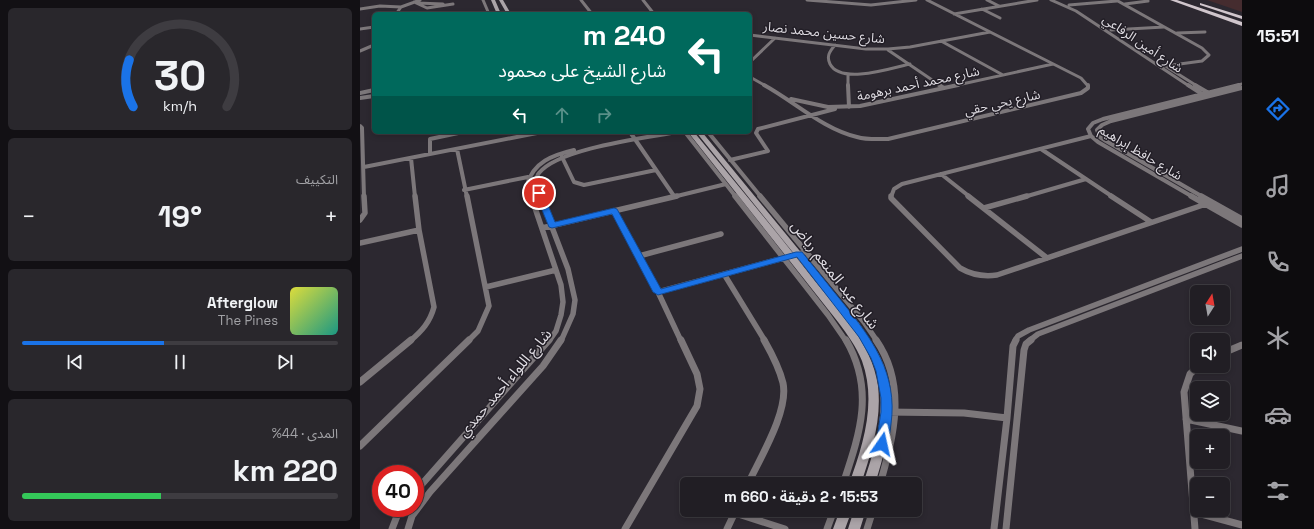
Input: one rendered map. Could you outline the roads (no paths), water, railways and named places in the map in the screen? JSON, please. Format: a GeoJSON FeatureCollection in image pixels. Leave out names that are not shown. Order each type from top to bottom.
{"type":"FeatureCollection","features":[{"type":"Feature","properties":{"kind":"main road"},"geometry":{"type":"LineString","coordinates":[[1172,0],[1242,24]]}},
{"type":"Feature","properties":{"kind":"main road"},"geometry":{"type":"LineString","coordinates":[[1198,2],[1242,18]]}},
{"type":"Feature","properties":{"kind":"street"},"geometry":{"type":"LineString","coordinates":[[416,3],[420,0]]}},
{"type":"Feature","properties":{"kind":"street"},"geometry":{"type":"LineString","coordinates":[[483,0],[488,12]]}},
{"type":"Feature","properties":{"kind":"street"},"geometry":{"type":"LineString","coordinates":[[493,0],[498,11],[505,6]]}},
{"type":"Feature","properties":{"kind":"street"},"geometry":{"type":"LineString","coordinates":[[506,0],[502,0],[508,12]]}},
{"type":"Feature","properties":{"kind":"street"},"geometry":{"type":"LineString","coordinates":[[581,0],[590,12]]}},
{"type":"Feature","properties":{"kind":"street"},"geometry":{"type":"LineString","coordinates":[[642,0],[652,12]]}},
{"type":"Feature","properties":{"kind":"street"},"geometry":{"type":"LineString","coordinates":[[807,0],[871,5],[916,0]]}},
{"type":"Feature","properties":{"kind":"street","name":"شارع يحي حقي"},"geometry":{"type":"LineString","coordinates":[[752,78],[846,135],[866,140],[888,139],[1081,93],[1088,88],[1088,84],[1081,78],[927,0]]}},
{"type":"Feature","properties":{"kind":"street"},"geometry":{"type":"LineString","coordinates":[[987,0],[999,6]]}},
{"type":"Feature","properties":{"kind":"street"},"geometry":{"type":"LineString","coordinates":[[954,14],[1037,0]]}},
{"type":"Feature","properties":{"kind":"street","name":"شارع أمين الرفاعي"},"geometry":{"type":"LineString","coordinates":[[1051,0],[1078,11],[1111,30],[1207,92]]}},
{"type":"Feature","properties":{"kind":"street","name":"شارع أمين الرفاعي"},"geometry":{"type":"LineString","coordinates":[[1056,0],[1069,5],[1202,94]]}},
{"type":"Feature","properties":{"kind":"street"},"geometry":{"type":"LineString","coordinates":[[1069,5],[1117,0],[1177,33],[1202,48],[1209,55],[1202,61],[1160,66]]}},
{"type":"Feature","properties":{"kind":"street"},"geometry":{"type":"LineString","coordinates":[[1125,4],[1148,1]]}},
{"type":"Feature","properties":{"kind":"street"},"geometry":{"type":"LineString","coordinates":[[360,9],[380,6],[401,7],[416,3],[429,2],[445,5]]}},
{"type":"Feature","properties":{"kind":"street"},"geometry":{"type":"LineString","coordinates":[[416,3],[427,8],[454,4]]}},
{"type":"Feature","properties":{"kind":"street"},"geometry":{"type":"LineString","coordinates":[[397,12],[401,7]]}},
{"type":"Feature","properties":{"kind":"street"},"geometry":{"type":"LineString","coordinates":[[982,9],[1000,18]]}},
{"type":"Feature","properties":{"kind":"street"},"geometry":{"type":"LineString","coordinates":[[360,29],[372,27]]}},
{"type":"Feature","properties":{"kind":"street"},"geometry":{"type":"LineString","coordinates":[[1111,30],[1165,27]]}},
{"type":"Feature","properties":{"kind":"street","name":"شارع حسين محمد نصار"},"geometry":{"type":"LineString","coordinates":[[752,35],[888,50],[910,48],[990,32]]}},
{"type":"Feature","properties":{"kind":"street"},"geometry":{"type":"LineString","coordinates":[[1177,33],[1205,32]]}},
{"type":"Feature","properties":{"kind":"street"},"geometry":{"type":"LineString","coordinates":[[752,60],[775,38]]}},
{"type":"Feature","properties":{"kind":"street"},"geometry":{"type":"LineString","coordinates":[[941,41],[1003,75]]}},
{"type":"Feature","properties":{"kind":"street"},"geometry":{"type":"LineString","coordinates":[[1127,44],[1132,44]]}},
{"type":"Feature","properties":{"kind":"street"},"geometry":{"type":"LineString","coordinates":[[835,45],[827,55],[833,69],[838,72],[848,74],[910,64]]}},
{"type":"Feature","properties":{"kind":"street"},"geometry":{"type":"LineString","coordinates":[[360,51],[372,46]]}},
{"type":"Feature","properties":{"kind":"street"},"geometry":{"type":"LineString","coordinates":[[888,50],[944,88]]}},
{"type":"Feature","properties":{"kind":"street","name":"شارع محمد أحمد برهومة"},"geometry":{"type":"LineString","coordinates":[[787,98],[815,105],[842,108],[944,88],[1053,64]]}},
{"type":"Feature","properties":{"kind":"street"},"geometry":{"type":"LineString","coordinates":[[848,74],[849,107]]}},
{"type":"Feature","properties":{"kind":"street","name":"شارع حافظ إبراهيم"},"geometry":{"type":"LineString","coordinates":[[1242,84],[1131,111],[1094,123],[1088,129],[1091,136],[1098,142],[1242,225]]}},
{"type":"Feature","properties":{"kind":"street","name":"شارع حافظ إبراهيم"},"geometry":{"type":"LineString","coordinates":[[1242,88],[1106,123],[1099,127],[1098,134],[1106,141],[1242,219]]}},
{"type":"Feature","properties":{"kind":"street"},"geometry":{"type":"LineString","coordinates":[[360,93],[372,90]]}},
{"type":"Feature","properties":{"kind":"street"},"geometry":{"type":"LineString","coordinates":[[360,98],[372,96]]}},
{"type":"Feature","properties":{"kind":"street"},"geometry":{"type":"LineString","coordinates":[[360,101],[372,99]]}},
{"type":"Feature","properties":{"kind":"street"},"geometry":{"type":"LineString","coordinates":[[730,160],[768,151],[756,133],[758,129],[842,108]]}},
{"type":"Feature","properties":{"kind":"street"},"geometry":{"type":"LineString","coordinates":[[1131,111],[1138,115]]}},
{"type":"Feature","properties":{"kind":"street"},"geometry":{"type":"LineString","coordinates":[[360,126],[362,128],[365,212],[360,220]]}},
{"type":"Feature","properties":{"kind":"street"},"geometry":{"type":"LineString","coordinates":[[430,154],[430,139],[453,134]]}},
{"type":"Feature","properties":{"kind":"street"},"geometry":{"type":"LineString","coordinates":[[364,167],[532,134]]}},
{"type":"Feature","properties":{"kind":"street","name":"شارع اللواء أحمد حمدي"},"geometry":{"type":"LineString","coordinates":[[424,482],[517,380],[556,331],[563,302],[561,285],[527,185],[528,177],[537,166],[555,155],[646,134]]}},
{"type":"Feature","properties":{"kind":"street","name":"شارع اللواء أحمد حمدي"},"geometry":{"type":"LineString","coordinates":[[408,529],[412,516],[430,492],[555,350],[567,330],[573,314],[574,300],[572,282],[539,193],[537,178],[545,167],[562,157],[634,136],[656,134]]}},
{"type":"Feature","properties":{"kind":"street"},"geometry":{"type":"LineString","coordinates":[[687,134],[726,184],[796,255]]}},
{"type":"Feature","properties":{"kind":"street","name":"شارع عبد المنعم رياض"},"geometry":{"type":"LineString","coordinates":[[693,134],[796,255],[860,324],[877,358],[884,384],[887,412],[882,444],[871,477]]}},
{"type":"Feature","properties":{"kind":"street","name":"شارع عبد المنعم رياض"},"geometry":{"type":"LineString","coordinates":[[701,134],[714,145],[796,255],[854,337],[866,360],[870,372],[874,398],[872,426],[857,477]]}},
{"type":"Feature","properties":{"kind":"street"},"geometry":{"type":"LineString","coordinates":[[709,134],[714,145],[730,160],[796,255],[852,350],[860,371],[863,391],[862,425],[845,477]]}},
{"type":"Feature","properties":{"kind":"street"},"geometry":{"type":"LineString","coordinates":[[634,136],[674,196]]}},
{"type":"Feature","properties":{"kind":"street"},"geometry":{"type":"LineString","coordinates":[[1091,136],[899,185],[893,188],[890,195],[892,200],[960,268],[978,275],[993,276],[1206,204]]}},
{"type":"Feature","properties":{"kind":"street"},"geometry":{"type":"LineString","coordinates":[[360,446],[478,331],[489,306],[464,190],[457,149]]}},
{"type":"Feature","properties":{"kind":"street"},"geometry":{"type":"LineString","coordinates":[[1041,149],[1152,222]]}},
{"type":"Feature","properties":{"kind":"street"},"geometry":{"type":"LineString","coordinates":[[562,157],[574,182],[584,185],[656,170]]}},
{"type":"Feature","properties":{"kind":"street"},"geometry":{"type":"LineString","coordinates":[[360,382],[422,331],[431,318],[434,307],[419,230],[411,158]]}},
{"type":"Feature","properties":{"kind":"street"},"geometry":{"type":"LineString","coordinates":[[1142,168],[1149,166]]}},
{"type":"Feature","properties":{"kind":"street"},"geometry":{"type":"LineString","coordinates":[[941,174],[1047,258]]}},
{"type":"Feature","properties":{"kind":"street"},"geometry":{"type":"LineString","coordinates":[[464,190],[528,177]]}},
{"type":"Feature","properties":{"kind":"street"},"geometry":{"type":"LineString","coordinates":[[984,208],[1086,179]]}},
{"type":"Feature","properties":{"kind":"street"},"geometry":{"type":"LineString","coordinates":[[542,228],[726,184]]}},
{"type":"Feature","properties":{"kind":"street"},"geometry":{"type":"LineString","coordinates":[[614,211],[658,292],[700,381],[700,393],[694,410],[625,529]]}},
{"type":"Feature","properties":{"kind":"street"},"geometry":{"type":"LineString","coordinates":[[360,243],[419,230]]}},
{"type":"Feature","properties":{"kind":"street"},"geometry":{"type":"LineString","coordinates":[[638,256],[721,234]]}},
{"type":"Feature","properties":{"kind":"street"},"geometry":{"type":"LineString","coordinates":[[994,529],[1007,418],[1013,346],[1018,336],[1023,332],[1038,326],[1242,249]]}},
{"type":"Feature","properties":{"kind":"street"},"geometry":{"type":"LineString","coordinates":[[658,292],[796,255]]}},
{"type":"Feature","properties":{"kind":"street"},"geometry":{"type":"LineString","coordinates":[[1006,529],[1018,397],[1024,350],[1031,338],[1242,256]]}},
{"type":"Feature","properties":{"kind":"street"},"geometry":{"type":"LineString","coordinates":[[486,287],[556,270]]}},
{"type":"Feature","properties":{"kind":"street"},"geometry":{"type":"LineString","coordinates":[[724,274],[776,360],[783,384],[781,412],[751,477]]}},
{"type":"Feature","properties":{"kind":"street"},"geometry":{"type":"LineString","coordinates":[[860,324],[875,337],[885,354],[892,372],[896,392],[897,413],[894,434],[882,477]]}},
{"type":"Feature","properties":{"kind":"street"},"geometry":{"type":"LineString","coordinates":[[1038,326],[1044,332]]}},
{"type":"Feature","properties":{"kind":"street"},"geometry":{"type":"LineString","coordinates":[[1230,350],[1242,345]]}},
{"type":"Feature","properties":{"kind":"street"},"geometry":{"type":"LineString","coordinates":[[1191,373],[1187,379],[1184,392],[1191,477]]}},
{"type":"Feature","properties":{"kind":"street"},"geometry":{"type":"LineString","coordinates":[[517,380],[527,383]]}},
{"type":"Feature","properties":{"kind":"street"},"geometry":{"type":"LineString","coordinates":[[1009,395],[1018,397]]}},
{"type":"Feature","properties":{"kind":"street"},"geometry":{"type":"LineString","coordinates":[[887,412],[964,413],[1007,418]]}},
{"type":"Feature","properties":{"kind":"street"},"geometry":{"type":"LineString","coordinates":[[1186,419],[1242,431]]}},
{"type":"Feature","properties":{"kind":"street"},"geometry":{"type":"LineString","coordinates":[[392,529],[397,517]]}},
{"type":"Feature","properties":{"kind":"street"},"geometry":{"type":"LineString","coordinates":[[727,529],[733,517]]}},
{"type":"Feature","properties":{"kind":"street"},"geometry":{"type":"LineString","coordinates":[[750,517],[785,529]]}},
{"type":"Feature","properties":{"kind":"street"},"geometry":{"type":"LineString","coordinates":[[827,529],[831,517]]}},
{"type":"Feature","properties":{"kind":"street"},"geometry":{"type":"LineString","coordinates":[[839,529],[843,517]]}},
{"type":"Feature","properties":{"kind":"street"},"geometry":{"type":"LineString","coordinates":[[854,529],[858,517]]}},
{"type":"Feature","properties":{"kind":"street"},"geometry":{"type":"LineString","coordinates":[[867,529],[871,517]]}},
{"type":"Feature","properties":{"kind":"street"},"geometry":{"type":"LineString","coordinates":[[1194,517],[1195,529]]}},
{"type":"Feature","properties":{"kind":"street"},"geometry":{"type":"LineString","coordinates":[[1212,517],[1242,525]]}}]}
